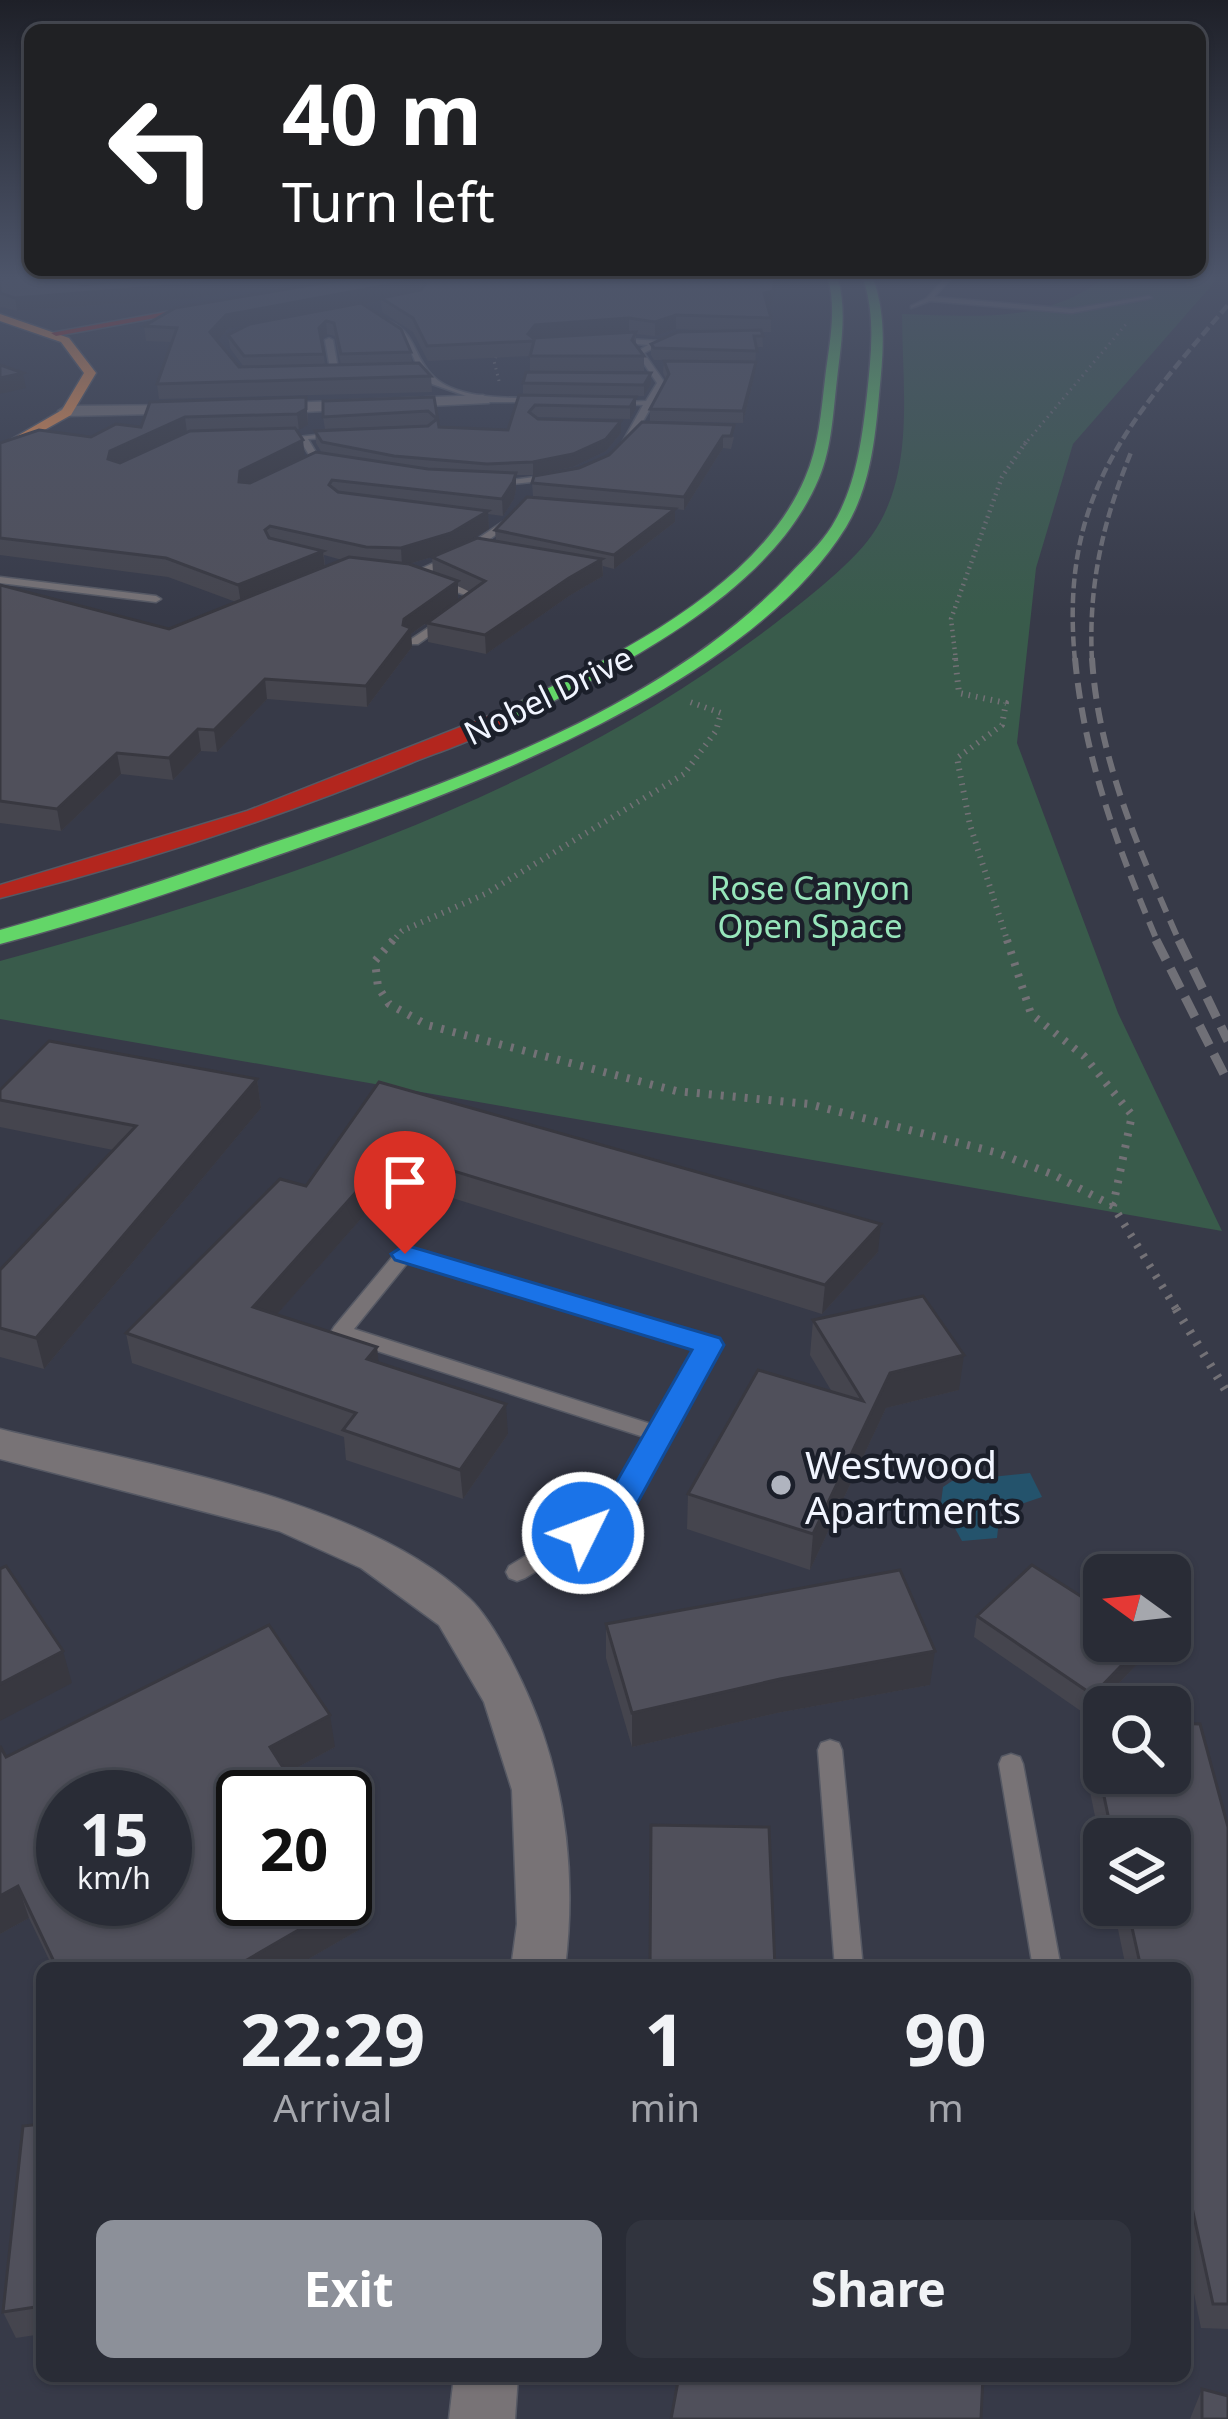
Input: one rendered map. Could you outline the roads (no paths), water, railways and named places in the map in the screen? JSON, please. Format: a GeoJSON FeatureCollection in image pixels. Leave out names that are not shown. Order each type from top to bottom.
{"type":"FeatureCollection","features":[{"type":"Feature","properties":{"kind":"main road"},"geometry":{"type":"LineString","coordinates":[[0,452],[66,411],[84,391]]}},
{"type":"Feature","properties":{"kind":"main road","name":"Nobel Drive"},"geometry":{"type":"LineString","coordinates":[[0,892],[181,839],[444,743],[630,652],[719,593],[780,531],[804,495],[815,466],[826,391]]}},
{"type":"Feature","properties":{"kind":"main road","name":"Nobel Drive"},"geometry":{"type":"LineString","coordinates":[[0,937],[286,846],[416,796],[564,731],[649,687],[775,600],[829,542],[866,470],[875,391]]}},
{"type":"Feature","properties":{"kind":"street"},"geometry":{"type":"LineString","coordinates":[[243,409],[316,410],[487,395]]}},
{"type":"Feature","properties":{"kind":"street"},"geometry":{"type":"LineString","coordinates":[[66,411],[220,410]]}},
{"type":"Feature","properties":{"kind":"street"},"geometry":{"type":"LineString","coordinates":[[0,1444],[290,1518],[377,1556],[455,1612],[507,1698],[537,1790],[544,1924],[539,1962]]}},
{"type":"Feature","properties":{"kind":"street"},"geometry":{"type":"LineString","coordinates":[[482,2419],[485,2382]]}},
{"type":"Feature","properties":{"kind":"lane"},"geometry":{"type":"LineString","coordinates":[[433,391],[439,401]]}},
{"type":"Feature","properties":{"kind":"lane"},"geometry":{"type":"LineString","coordinates":[[471,391],[563,401]]}},
{"type":"Feature","properties":{"kind":"lane"},"geometry":{"type":"LineString","coordinates":[[601,463],[620,452],[656,391]]}},
{"type":"Feature","properties":{"kind":"lane"},"geometry":{"type":"LineString","coordinates":[[594,402],[648,403]]}},
{"type":"Feature","properties":{"kind":"lane"},"geometry":{"type":"LineString","coordinates":[[609,426],[654,428]]}},
{"type":"Feature","properties":{"kind":"lane"},"geometry":{"type":"LineString","coordinates":[[283,437],[316,430]]}},
{"type":"Feature","properties":{"kind":"lane"},"geometry":{"type":"LineString","coordinates":[[298,434],[349,434]]}},
{"type":"Feature","properties":{"kind":"lane"},"geometry":{"type":"LineString","coordinates":[[298,434],[316,461]]}},
{"type":"Feature","properties":{"kind":"lane"},"geometry":{"type":"LineString","coordinates":[[299,464],[316,461],[350,469]]}},
{"type":"Feature","properties":{"kind":"lane"},"geometry":{"type":"LineString","coordinates":[[475,483],[527,482],[575,473]]}},
{"type":"Feature","properties":{"kind":"lane"},"geometry":{"type":"LineString","coordinates":[[412,575],[475,548],[508,524],[522,507],[527,482]]}},
{"type":"Feature","properties":{"kind":"lane"},"geometry":{"type":"LineString","coordinates":[[487,521],[508,524]]}},
{"type":"Feature","properties":{"kind":"lane"},"geometry":{"type":"LineString","coordinates":[[475,548],[496,551]]}},
{"type":"Feature","properties":{"kind":"lane"},"geometry":{"type":"LineString","coordinates":[[390,574],[412,575],[476,598],[414,642]]}},
{"type":"Feature","properties":{"kind":"lane"},"geometry":{"type":"LineString","coordinates":[[0,580],[156,599]]}},
{"type":"Feature","properties":{"kind":"lane"},"geometry":{"type":"LineString","coordinates":[[518,1572],[615,1513],[709,1345],[405,1254],[341,1332],[659,1434]]}},
{"type":"Feature","properties":{"kind":"lane"},"geometry":{"type":"LineString","coordinates":[[830,1750],[848,1962]]}},
{"type":"Feature","properties":{"kind":"lane"},"geometry":{"type":"LineString","coordinates":[[1012,1764],[1046,1962]]}},
{"type":"Feature","properties":{"kind":"water"},"geometry":{"type":"Polygon","coordinates":[[[1030,1473],[1042,1497],[1000,1511],[997,1538],[962,1541],[941,1503],[943,1487],[952,1481],[1030,1473]]]}},
{"type":"Feature","properties":{"kind":"railway"},"geometry":{"type":"LineString","coordinates":[[1075,661],[1073,603],[1078,552],[1090,507],[1108,465],[1157,391]]}},
{"type":"Feature","properties":{"kind":"railway"},"geometry":{"type":"LineString","coordinates":[[1092,658],[1092,606],[1100,553],[1132,450]]}},
{"type":"Feature","properties":{"kind":"railway"},"geometry":{"type":"LineString","coordinates":[[1075,658],[1086,732],[1105,804],[1158,943]]}},
{"type":"Feature","properties":{"kind":"railway"},"geometry":{"type":"LineString","coordinates":[[1092,658],[1112,768],[1136,840],[1180,943]]}},
{"type":"Feature","properties":{"kind":"railway"},"geometry":{"type":"LineString","coordinates":[[1156,940],[1228,1082]]}},
{"type":"Feature","properties":{"kind":"railway"},"geometry":{"type":"LineString","coordinates":[[1179,940],[1228,1041]]}},
{"type":"Feature","properties":{"kind":"place","name":"Westwood Apartments"},"geometry":{"type":"Point","coordinates":[781,1485]}},
{"type":"Feature","properties":{"kind":"park label","name":"Rose Canyon Open Space"},"geometry":{"type":"Point","coordinates":[810,906]}}]}
